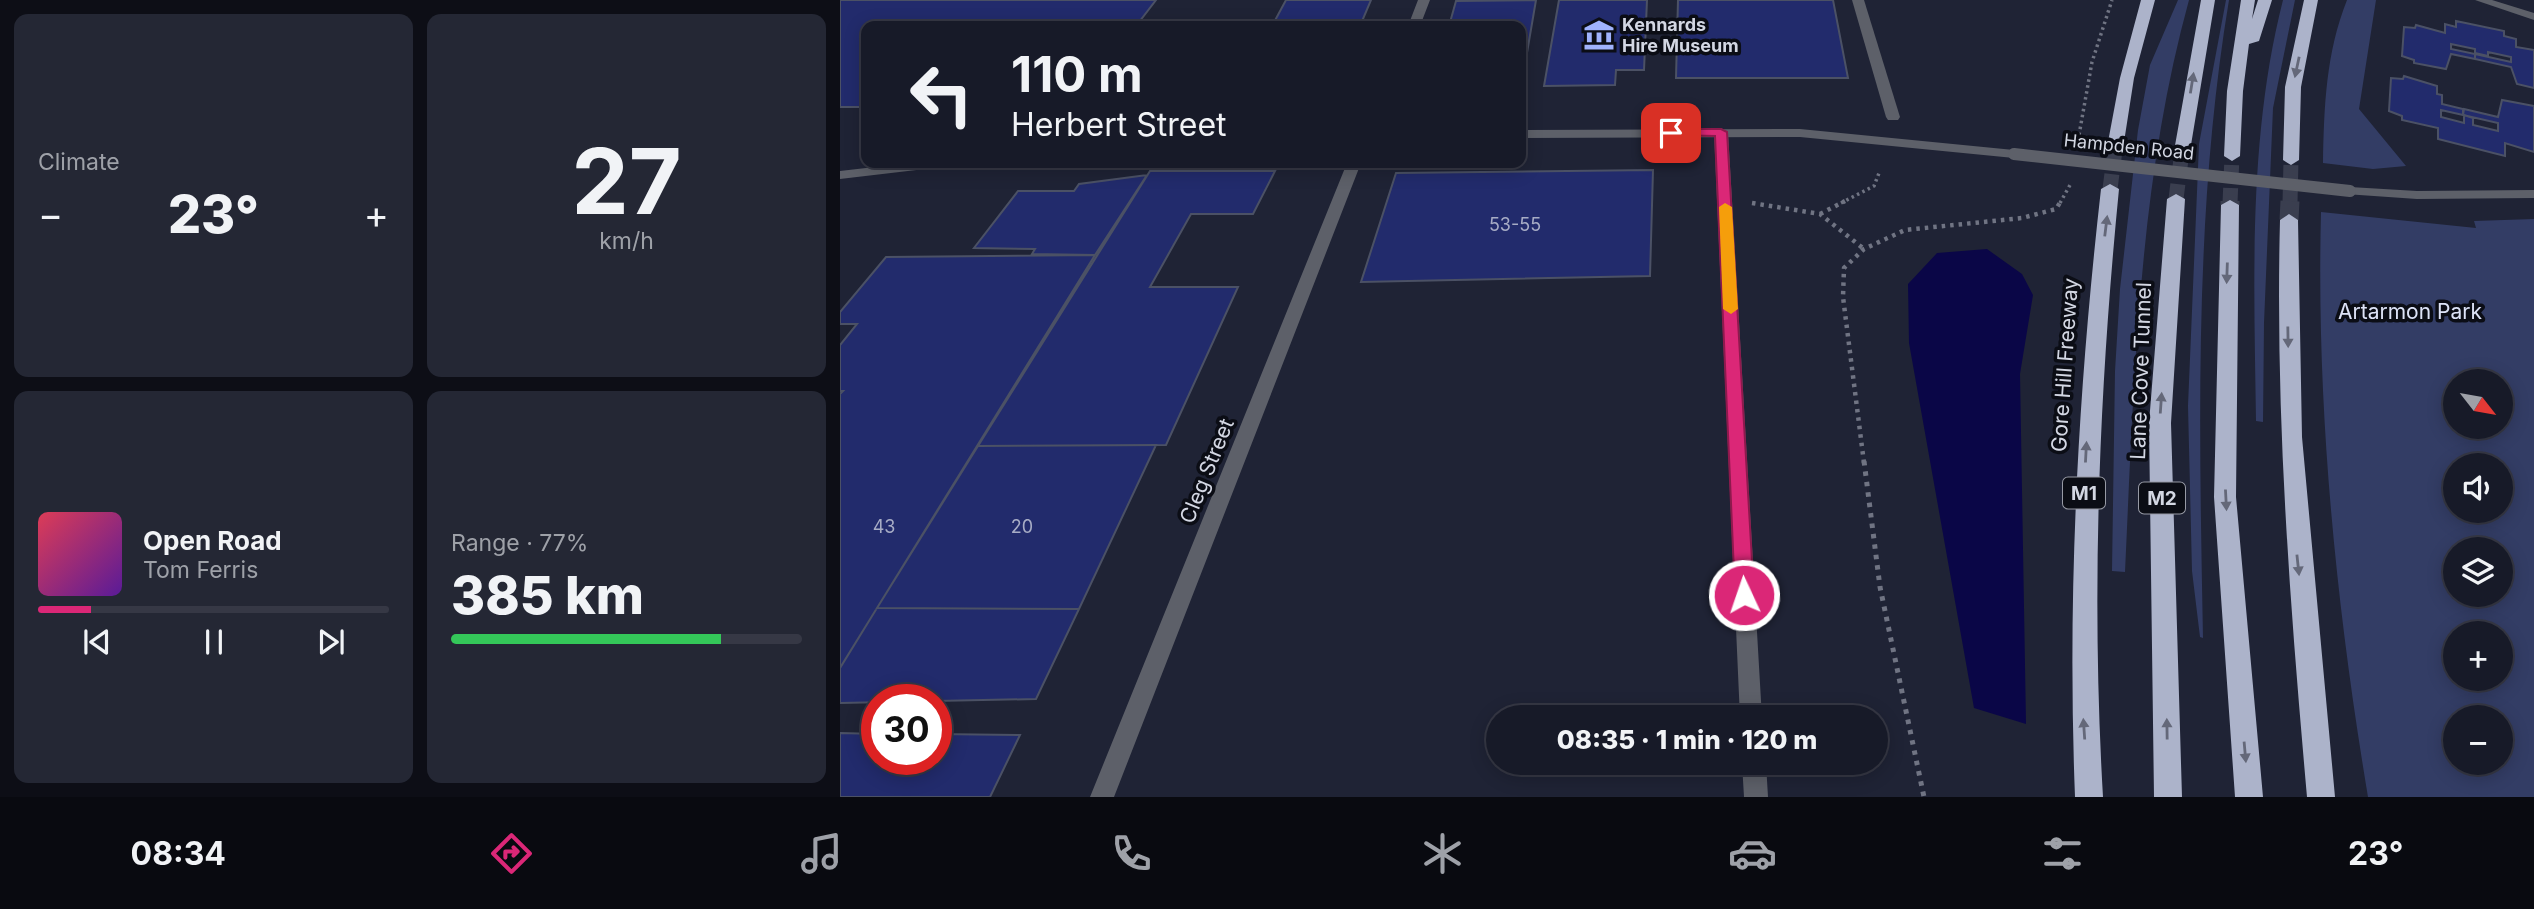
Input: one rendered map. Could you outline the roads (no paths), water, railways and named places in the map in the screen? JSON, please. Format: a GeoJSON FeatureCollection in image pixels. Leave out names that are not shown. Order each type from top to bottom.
{"type":"FeatureCollection","features":[{"type":"Feature","properties":{"kind":"highway"},"geometry":{"type":"LineString","coordinates":[[2116,142],[2136,40],[2148,0]]}},
{"type":"Feature","properties":{"kind":"highway"},"geometry":{"type":"LineString","coordinates":[[2136,40],[2157,0]]}},
{"type":"Feature","properties":{"kind":"highway"},"geometry":{"type":"LineString","coordinates":[[2182,151],[2208,0]]}},
{"type":"Feature","properties":{"kind":"highway"},"geometry":{"type":"LineString","coordinates":[[2232,156],[2235,90],[2248,0]]}},
{"type":"Feature","properties":{"kind":"highway"},"geometry":{"type":"LineString","coordinates":[[2235,90],[2266,0]]}},
{"type":"Feature","properties":{"kind":"highway"},"geometry":{"type":"LineString","coordinates":[[2291,160],[2293,87],[2311,0]]}},
{"type":"Feature","properties":{"kind":"highway","name":"Gore Hill Freeway"},"geometry":{"type":"LineString","coordinates":[[2089,797],[2083,703],[2084,497],[2093,340],[2110,189]]}},
{"type":"Feature","properties":{"kind":"highway","name":"Lane Cove Tunnel"},"geometry":{"type":"LineString","coordinates":[[2168,797],[2160,423],[2176,199]]}},
{"type":"Feature","properties":{"kind":"highway"},"geometry":{"type":"LineString","coordinates":[[2230,205],[2225,497],[2249,797]]}},
{"type":"Feature","properties":{"kind":"highway"},"geometry":{"type":"LineString","coordinates":[[2289,220],[2287,278],[2294,529],[2321,797]]}},
{"type":"Feature","properties":{"kind":"street"},"geometry":{"type":"LineString","coordinates":[[1416,21],[1424,0]]}},
{"type":"Feature","properties":{"kind":"street"},"geometry":{"type":"LineString","coordinates":[[1858,0],[1893,117]]}},
{"type":"Feature","properties":{"kind":"street"},"geometry":{"type":"LineString","coordinates":[[2481,0],[2534,17]]}},
{"type":"Feature","properties":{"kind":"street"},"geometry":{"type":"LineString","coordinates":[[1721,132],[1750,705]]}},
{"type":"Feature","properties":{"kind":"street","name":"Hampden Road"},"geometry":{"type":"LineString","coordinates":[[1526,134],[1721,132],[1835,136],[2350,191],[2417,195],[2534,194]]}},
{"type":"Feature","properties":{"kind":"street"},"geometry":{"type":"LineString","coordinates":[[840,175],[900,168]]}},
{"type":"Feature","properties":{"kind":"street","name":"Cleg Street"},"geometry":{"type":"LineString","coordinates":[[1102,797],[1352,168]]}},
{"type":"Feature","properties":{"kind":"street"},"geometry":{"type":"LineString","coordinates":[[1755,775],[1756,797]]}},
{"type":"Feature","properties":{"kind":"tunnel"},"geometry":{"type":"LineString","coordinates":[[2110,189],[2116,142]]}},
{"type":"Feature","properties":{"kind":"tunnel"},"geometry":{"type":"LineString","coordinates":[[2176,199],[2182,151]]}},
{"type":"Feature","properties":{"kind":"tunnel"},"geometry":{"type":"LineString","coordinates":[[2230,203],[2232,156]]}},
{"type":"Feature","properties":{"kind":"tunnel"},"geometry":{"type":"LineString","coordinates":[[2290,203],[2291,160]]}},
{"type":"Feature","properties":{"kind":"tunnel"},"geometry":{"type":"LineString","coordinates":[[2289,220],[2290,201]]}},
{"type":"Feature","properties":{"kind":"place","name":"Kennards Hire Museum"},"geometry":{"type":"Point","coordinates":[1599,35]}},
{"type":"Feature","properties":{"kind":"park label","name":"Artarmon Park"},"geometry":{"type":"Point","coordinates":[2410,312]}}]}
